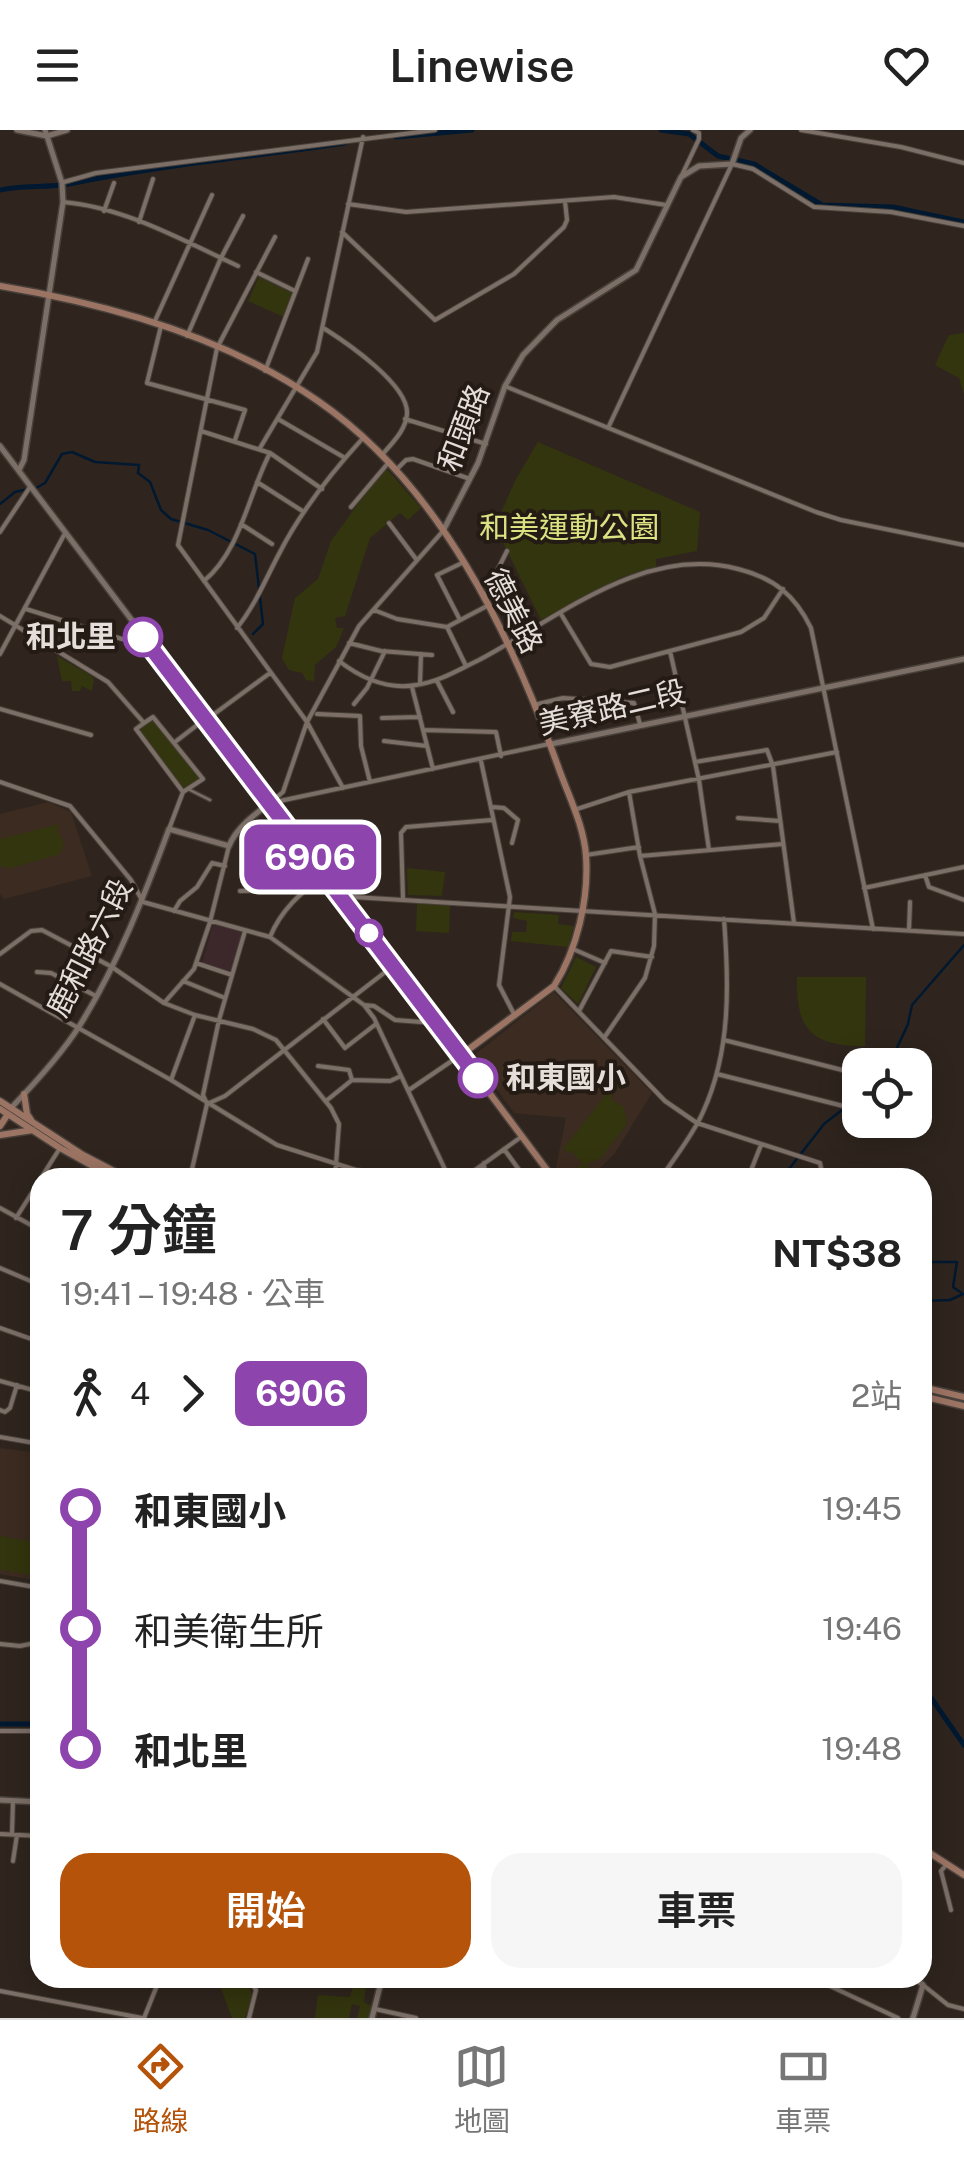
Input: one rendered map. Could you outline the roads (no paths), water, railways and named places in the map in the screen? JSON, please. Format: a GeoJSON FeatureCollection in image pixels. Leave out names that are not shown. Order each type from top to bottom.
{"type":"FeatureCollection","features":[{"type":"Feature","properties":{"kind":"main road","name":"德美路"},"geometry":{"type":"LineString","coordinates":[[0,286],[50,295],[157,324],[297,386],[341,417],[385,458],[462,563],[507,645],[534,705],[574,810],[586,854],[573,949],[554,986],[461,1055]]}},
{"type":"Feature","properties":{"kind":"main road"},"geometry":{"type":"LineString","coordinates":[[461,1055],[546,1168]]}},
{"type":"Feature","properties":{"kind":"main road"},"geometry":{"type":"LineString","coordinates":[[24,1094],[32,1126],[60,1148],[96,1168]]}},
{"type":"Feature","properties":{"kind":"main road"},"geometry":{"type":"LineString","coordinates":[[5,1108],[108,1168]]}},
{"type":"Feature","properties":{"kind":"main road","name":"鹿和路六段"},"geometry":{"type":"LineString","coordinates":[[0,1126],[5,1108]]}},
{"type":"Feature","properties":{"kind":"main road"},"geometry":{"type":"LineString","coordinates":[[0,1135],[32,1126]]}},
{"type":"Feature","properties":{"kind":"main road"},"geometry":{"type":"LineString","coordinates":[[932,1389],[964,1397]]}},
{"type":"Feature","properties":{"kind":"main road"},"geometry":{"type":"LineString","coordinates":[[932,1398],[964,1406]]}},
{"type":"Feature","properties":{"kind":"main road"},"geometry":{"type":"LineString","coordinates":[[932,1855],[964,1875]]}},
{"type":"Feature","properties":{"kind":"street"},"geometry":{"type":"LineString","coordinates":[[17,130],[67,130]]}},
{"type":"Feature","properties":{"kind":"street"},"geometry":{"type":"LineString","coordinates":[[330,142],[331,130]]}},
{"type":"Feature","properties":{"kind":"street"},"geometry":{"type":"LineString","coordinates":[[62,182],[96,172],[435,130]]}},
{"type":"Feature","properties":{"kind":"street"},"geometry":{"type":"LineString","coordinates":[[681,177],[699,139],[699,133],[693,130]]}},
{"type":"Feature","properties":{"kind":"street"},"geometry":{"type":"LineString","coordinates":[[608,428],[742,138],[750,130]]}},
{"type":"Feature","properties":{"kind":"street"},"geometry":{"type":"LineString","coordinates":[[801,130],[901,147],[964,163]]}},
{"type":"Feature","properties":{"kind":"street"},"geometry":{"type":"LineString","coordinates":[[19,470],[24,460],[63,202],[62,182],[46,133]]}},
{"type":"Feature","properties":{"kind":"street"},"geometry":{"type":"LineString","coordinates":[[260,448],[317,352],[363,138]]}},
{"type":"Feature","properties":{"kind":"street"},"geometry":{"type":"LineString","coordinates":[[681,177],[700,166],[732,164],[753,169],[814,207],[908,214],[964,226]]}},
{"type":"Feature","properties":{"kind":"street","name":"和頭路"},"geometry":{"type":"LineString","coordinates":[[270,803],[283,792],[307,722],[349,642],[415,558],[442,531],[486,444],[505,386],[523,355],[557,320],[636,270],[681,177]]}},
{"type":"Feature","properties":{"kind":"street"},"geometry":{"type":"LineString","coordinates":[[139,222],[152,179]]}},
{"type":"Feature","properties":{"kind":"street"},"geometry":{"type":"LineString","coordinates":[[104,211],[114,183]]}},
{"type":"Feature","properties":{"kind":"street"},"geometry":{"type":"LineString","coordinates":[[212,195],[157,324],[147,383],[246,410],[236,440]]}},
{"type":"Feature","properties":{"kind":"street"},"geometry":{"type":"LineString","coordinates":[[348,204],[406,212],[614,198],[668,205]]}},
{"type":"Feature","properties":{"kind":"street"},"geometry":{"type":"LineString","coordinates":[[342,232],[435,320],[514,274],[564,228],[568,220],[565,201]]}},
{"type":"Feature","properties":{"kind":"street"},"geometry":{"type":"LineString","coordinates":[[63,202],[139,222],[238,266]]}},
{"type":"Feature","properties":{"kind":"street"},"geometry":{"type":"LineString","coordinates":[[187,336],[243,216]]}},
{"type":"Feature","properties":{"kind":"street"},"geometry":{"type":"LineString","coordinates":[[275,237],[218,348],[178,545],[307,722],[343,788]]}},
{"type":"Feature","properties":{"kind":"street"},"geometry":{"type":"LineString","coordinates":[[265,370],[308,259]]}},
{"type":"Feature","properties":{"kind":"street"},"geometry":{"type":"LineString","coordinates":[[256,272],[294,290]]}},
{"type":"Feature","properties":{"kind":"street"},"geometry":{"type":"LineString","coordinates":[[323,328],[383,374],[403,396],[406,418],[385,458],[350,507]]}},
{"type":"Feature","properties":{"kind":"street"},"geometry":{"type":"LineString","coordinates":[[505,386],[841,520],[964,545]]}},
{"type":"Feature","properties":{"kind":"street"},"geometry":{"type":"LineString","coordinates":[[406,418],[486,444]]}},
{"type":"Feature","properties":{"kind":"street"},"geometry":{"type":"LineString","coordinates":[[278,419],[345,458]]}},
{"type":"Feature","properties":{"kind":"street"},"geometry":{"type":"LineString","coordinates":[[200,431],[260,448],[322,489]]}},
{"type":"Feature","properties":{"kind":"street"},"geometry":{"type":"LineString","coordinates":[[238,628],[304,512],[363,438]]}},
{"type":"Feature","properties":{"kind":"street"},"geometry":{"type":"LineString","coordinates":[[0,446],[461,1055],[409,1090]]}},
{"type":"Feature","properties":{"kind":"street"},"geometry":{"type":"LineString","coordinates":[[204,581],[234,543],[255,481],[270,453]]}},
{"type":"Feature","properties":{"kind":"street"},"geometry":{"type":"LineString","coordinates":[[395,470],[413,459],[470,478]]}},
{"type":"Feature","properties":{"kind":"street"},"geometry":{"type":"LineString","coordinates":[[255,481],[304,512]]}},
{"type":"Feature","properties":{"kind":"street"},"geometry":{"type":"LineString","coordinates":[[0,532],[30,488]]}},
{"type":"Feature","properties":{"kind":"street"},"geometry":{"type":"LineString","coordinates":[[390,522],[415,558]]}},
{"type":"Feature","properties":{"kind":"street"},"geometry":{"type":"LineString","coordinates":[[241,524],[272,544]]}},
{"type":"Feature","properties":{"kind":"street"},"geometry":{"type":"LineString","coordinates":[[0,654],[64,534]]}},
{"type":"Feature","properties":{"kind":"street"},"geometry":{"type":"LineString","coordinates":[[373,610],[397,619],[447,628],[485,603],[507,551]]}},
{"type":"Feature","properties":{"kind":"street"},"geometry":{"type":"LineString","coordinates":[[460,620],[438,574],[462,563]]}},
{"type":"Feature","properties":{"kind":"street"},"geometry":{"type":"LineString","coordinates":[[338,661],[371,680],[392,686],[420,685],[438,681],[623,581],[678,566],[705,564],[772,581],[800,606],[811,628],[873,929]]}},
{"type":"Feature","properties":{"kind":"street"},"geometry":{"type":"LineString","coordinates":[[561,612],[591,664],[610,666],[753,627],[764,618],[783,589]]}},
{"type":"Feature","properties":{"kind":"street"},"geometry":{"type":"LineString","coordinates":[[24,608],[122,639]]}},
{"type":"Feature","properties":{"kind":"street"},"geometry":{"type":"LineString","coordinates":[[0,616],[108,682],[144,723]]}},
{"type":"Feature","properties":{"kind":"street"},"geometry":{"type":"LineString","coordinates":[[447,628],[466,666]]}},
{"type":"Feature","properties":{"kind":"street"},"geometry":{"type":"LineString","coordinates":[[349,642],[385,651],[432,655]]}},
{"type":"Feature","properties":{"kind":"street"},"geometry":{"type":"LineString","coordinates":[[354,704],[385,651]]}},
{"type":"Feature","properties":{"kind":"street"},"geometry":{"type":"LineString","coordinates":[[670,651],[686,714],[709,850]]}},
{"type":"Feature","properties":{"kind":"street"},"geometry":{"type":"LineString","coordinates":[[420,685],[421,654]]}},
{"type":"Feature","properties":{"kind":"street","name":"美寮路二段"},"geometry":{"type":"LineString","coordinates":[[270,803],[964,659]]}},
{"type":"Feature","properties":{"kind":"street"},"geometry":{"type":"LineString","coordinates":[[174,742],[270,674]]}},
{"type":"Feature","properties":{"kind":"street"},"geometry":{"type":"LineString","coordinates":[[438,681],[453,712]]}},
{"type":"Feature","properties":{"kind":"street"},"geometry":{"type":"LineString","coordinates":[[412,686],[433,769]]}},
{"type":"Feature","properties":{"kind":"street"},"geometry":{"type":"LineString","coordinates":[[534,705],[563,698],[634,703],[640,724]]}},
{"type":"Feature","properties":{"kind":"street"},"geometry":{"type":"LineString","coordinates":[[0,709],[90,735]]}},
{"type":"Feature","properties":{"kind":"street"},"geometry":{"type":"LineString","coordinates":[[317,714],[362,719],[361,746],[370,782]]}},
{"type":"Feature","properties":{"kind":"street"},"geometry":{"type":"LineString","coordinates":[[210,800],[186,791],[136,729],[153,717],[203,779],[186,791],[169,829],[229,846]]}},
{"type":"Feature","properties":{"kind":"street"},"geometry":{"type":"LineString","coordinates":[[382,718],[420,718]]}},
{"type":"Feature","properties":{"kind":"street"},"geometry":{"type":"LineString","coordinates":[[423,730],[496,732],[500,756]]}},
{"type":"Feature","properties":{"kind":"street"},"geometry":{"type":"LineString","coordinates":[[384,741],[427,746]]}},
{"type":"Feature","properties":{"kind":"street"},"geometry":{"type":"LineString","coordinates":[[694,762],[767,750],[773,766],[794,923]]}},
{"type":"Feature","properties":{"kind":"street"},"geometry":{"type":"LineString","coordinates":[[574,810],[630,792],[837,752]]}},
{"type":"Feature","properties":{"kind":"street"},"geometry":{"type":"LineString","coordinates":[[481,760],[510,906],[499,985],[515,1016]]}},
{"type":"Feature","properties":{"kind":"street"},"geometry":{"type":"LineString","coordinates":[[0,782],[70,806],[132,883],[142,902],[270,937],[364,1005],[444,1168]]}},
{"type":"Feature","properties":{"kind":"street"},"geometry":{"type":"LineString","coordinates":[[604,1038],[645,978],[652,957],[655,914],[640,856],[630,792]]}},
{"type":"Feature","properties":{"kind":"street"},"geometry":{"type":"LineString","coordinates":[[164,1003],[196,963],[229,846],[238,831],[270,803]]}},
{"type":"Feature","properties":{"kind":"street"},"geometry":{"type":"LineString","coordinates":[[491,806],[504,808],[518,820],[512,844]]}},
{"type":"Feature","properties":{"kind":"street"},"geometry":{"type":"LineString","coordinates":[[738,818],[780,821]]}},
{"type":"Feature","properties":{"kind":"street"},"geometry":{"type":"LineString","coordinates":[[403,900],[401,833],[406,827],[494,820]]}},
{"type":"Feature","properties":{"kind":"street","name":"鹿和路六段"},"geometry":{"type":"LineString","coordinates":[[5,1108],[24,1094],[78,1028],[142,902],[169,829]]}},
{"type":"Feature","properties":{"kind":"street"},"geometry":{"type":"LineString","coordinates":[[640,856],[783,844]]}},
{"type":"Feature","properties":{"kind":"street"},"geometry":{"type":"LineString","coordinates":[[586,854],[639,848]]}},
{"type":"Feature","properties":{"kind":"street"},"geometry":{"type":"LineString","coordinates":[[174,911],[212,864],[224,866]]}},
{"type":"Feature","properties":{"kind":"street"},"geometry":{"type":"LineString","coordinates":[[864,888],[964,866]]}},
{"type":"Feature","properties":{"kind":"street"},"geometry":{"type":"LineString","coordinates":[[925,875],[929,887],[964,900]]}},
{"type":"Feature","properties":{"kind":"street"},"geometry":{"type":"LineString","coordinates":[[270,937],[282,914],[324,876]]}},
{"type":"Feature","properties":{"kind":"street"},"geometry":{"type":"LineString","coordinates":[[132,883],[148,886]]}},
{"type":"Feature","properties":{"kind":"street"},"geometry":{"type":"LineString","coordinates":[[240,891],[306,889]]}},
{"type":"Feature","properties":{"kind":"street"},"geometry":{"type":"LineString","coordinates":[[345,902],[353,897],[964,934]]}},
{"type":"Feature","properties":{"kind":"street"},"geometry":{"type":"LineString","coordinates":[[909,930],[910,902]]}},
{"type":"Feature","properties":{"kind":"street"},"geometry":{"type":"LineString","coordinates":[[668,1168],[697,1123],[717,1074],[727,991],[724,919]]}},
{"type":"Feature","properties":{"kind":"street"},"geometry":{"type":"LineString","coordinates":[[0,954],[36,929],[112,967],[164,1003],[265,1034],[284,1048],[326,1100],[339,1124],[335,1168]]}},
{"type":"Feature","properties":{"kind":"street"},"geometry":{"type":"LineString","coordinates":[[192,1168],[207,1104],[203,1094],[218,1020],[246,930]]}},
{"type":"Feature","properties":{"kind":"street"},"geometry":{"type":"LineString","coordinates":[[573,949],[605,963]]}},
{"type":"Feature","properties":{"kind":"street"},"geometry":{"type":"LineString","coordinates":[[579,1012],[611,951],[652,957]]}},
{"type":"Feature","properties":{"kind":"street"},"geometry":{"type":"LineString","coordinates":[[196,963],[232,976]]}},
{"type":"Feature","properties":{"kind":"street"},"geometry":{"type":"LineString","coordinates":[[207,1104],[225,1096],[394,966]]}},
{"type":"Feature","properties":{"kind":"street"},"geometry":{"type":"LineString","coordinates":[[36,972],[50,973],[96,996]]}},
{"type":"Feature","properties":{"kind":"street"},"geometry":{"type":"LineString","coordinates":[[183,981],[225,998]]}},
{"type":"Feature","properties":{"kind":"street"},"geometry":{"type":"LineString","coordinates":[[0,984],[278,1145],[349,1168]]}},
{"type":"Feature","properties":{"kind":"street"},"geometry":{"type":"LineString","coordinates":[[554,986],[665,1101],[697,1123],[801,1155],[820,1163],[821,1168]]}},
{"type":"Feature","properties":{"kind":"street"},"geometry":{"type":"LineString","coordinates":[[364,1005],[374,1006],[395,1020],[436,1023]]}},
{"type":"Feature","properties":{"kind":"street"},"geometry":{"type":"LineString","coordinates":[[170,1080],[195,1015]]}},
{"type":"Feature","properties":{"kind":"street"},"geometry":{"type":"LineString","coordinates":[[323,1019],[344,1048],[376,1024]]}},
{"type":"Feature","properties":{"kind":"street"},"geometry":{"type":"LineString","coordinates":[[717,1074],[851,1108],[857,1080],[854,1073],[724,1040]]}},
{"type":"Feature","properties":{"kind":"street"},"geometry":{"type":"LineString","coordinates":[[318,1066],[349,1070],[352,1080]]}},
{"type":"Feature","properties":{"kind":"street"},"geometry":{"type":"LineString","coordinates":[[326,1100],[352,1080],[390,1081],[402,1076]]}},
{"type":"Feature","properties":{"kind":"street"},"geometry":{"type":"LineString","coordinates":[[477,1168],[522,1136]]}},
{"type":"Feature","properties":{"kind":"street"},"geometry":{"type":"LineString","coordinates":[[752,1168],[761,1145]]}},
{"type":"Feature","properties":{"kind":"street"},"geometry":{"type":"LineString","coordinates":[[47,1168],[60,1148]]}},
{"type":"Feature","properties":{"kind":"street"},"geometry":{"type":"LineString","coordinates":[[504,1149],[518,1168]]}},
{"type":"Feature","properties":{"kind":"street"},"geometry":{"type":"LineString","coordinates":[[484,1163],[484,1168]]}},
{"type":"Feature","properties":{"kind":"street"},"geometry":{"type":"LineString","coordinates":[[16,1218],[30,1196]]}},
{"type":"Feature","properties":{"kind":"street"},"geometry":{"type":"LineString","coordinates":[[0,1208],[30,1225]]}},
{"type":"Feature","properties":{"kind":"street"},"geometry":{"type":"LineString","coordinates":[[0,1268],[30,1280]]}},
{"type":"Feature","properties":{"kind":"street"},"geometry":{"type":"LineString","coordinates":[[0,1328],[30,1338]]}},
{"type":"Feature","properties":{"kind":"street"},"geometry":{"type":"LineString","coordinates":[[0,1381],[30,1389]]}},
{"type":"Feature","properties":{"kind":"street"},"geometry":{"type":"LineString","coordinates":[[0,1410],[10,1408],[17,1386]]}},
{"type":"Feature","properties":{"kind":"street"},"geometry":{"type":"LineString","coordinates":[[0,1437],[30,1442]]}},
{"type":"Feature","properties":{"kind":"street"},"geometry":{"type":"LineString","coordinates":[[0,1582],[30,1586]]}},
{"type":"Feature","properties":{"kind":"street"},"geometry":{"type":"LineString","coordinates":[[0,1644],[30,1644]]}},
{"type":"Feature","properties":{"kind":"street"},"geometry":{"type":"LineString","coordinates":[[0,1731],[30,1731]]}},
{"type":"Feature","properties":{"kind":"street"},"geometry":{"type":"LineString","coordinates":[[0,1800],[30,1802]]}},
{"type":"Feature","properties":{"kind":"street"},"geometry":{"type":"LineString","coordinates":[[13,1801],[13,1861]]}},
{"type":"Feature","properties":{"kind":"street"},"geometry":{"type":"LineString","coordinates":[[0,1834],[30,1835]]}},
{"type":"Feature","properties":{"kind":"street"},"geometry":{"type":"LineString","coordinates":[[946,1864],[941,1872],[951,1910]]}},
{"type":"Feature","properties":{"kind":"street"},"geometry":{"type":"LineString","coordinates":[[0,1991],[143,2018],[156,1988]]}},
{"type":"Feature","properties":{"kind":"street"},"geometry":{"type":"LineString","coordinates":[[250,2018],[255,1988]]}},
{"type":"Feature","properties":{"kind":"street"},"geometry":{"type":"LineString","coordinates":[[372,2018],[380,1988]]}},
{"type":"Feature","properties":{"kind":"street"},"geometry":{"type":"LineString","coordinates":[[834,1988],[898,2018]]}},
{"type":"Feature","properties":{"kind":"street"},"geometry":{"type":"LineString","coordinates":[[913,2018],[921,1988]]}},
{"type":"Feature","properties":{"kind":"street"},"geometry":{"type":"LineString","coordinates":[[926,1988],[948,2005],[964,2010]]}},
{"type":"Feature","properties":{"kind":"street"},"geometry":{"type":"LineString","coordinates":[[375,2009],[416,2018]]}},
{"type":"Feature","properties":{"kind":"waterway"},"geometry":{"type":"LineString","coordinates":[[396,137],[472,130]]}},
{"type":"Feature","properties":{"kind":"waterway"},"geometry":{"type":"LineString","coordinates":[[661,130],[689,134],[718,156],[754,164],[822,205],[893,207],[964,222]]}},
{"type":"Feature","properties":{"kind":"waterway"},"geometry":{"type":"LineString","coordinates":[[0,190],[60,185],[345,143]]}},
{"type":"Feature","properties":{"kind":"waterway"},"geometry":{"type":"LineString","coordinates":[[36,488],[45,483],[62,454],[72,452],[95,462],[139,465],[138,473],[150,482],[161,510],[171,519],[208,530],[255,554],[263,624],[253,634]]}},
{"type":"Feature","properties":{"kind":"waterway"},"geometry":{"type":"LineString","coordinates":[[0,504],[15,492],[28,489]]}},
{"type":"Feature","properties":{"kind":"waterway"},"geometry":{"type":"LineString","coordinates":[[897,1048],[912,1005],[964,945]]}},
{"type":"Feature","properties":{"kind":"waterway"},"geometry":{"type":"LineString","coordinates":[[790,1168],[824,1124],[842,1110]]}},
{"type":"Feature","properties":{"kind":"waterway"},"geometry":{"type":"LineString","coordinates":[[932,1262],[957,1262],[953,1287],[963,1294]]}},
{"type":"Feature","properties":{"kind":"waterway"},"geometry":{"type":"LineString","coordinates":[[932,1301],[950,1300],[963,1294]]}},
{"type":"Feature","properties":{"kind":"waterway"},"geometry":{"type":"LineString","coordinates":[[932,1699],[964,1745]]}},
{"type":"Feature","properties":{"kind":"waterway"},"geometry":{"type":"LineString","coordinates":[[0,1724],[30,1724]]}},
{"type":"Feature","properties":{"kind":"place","name":"和北里"},"geometry":{"type":"Point","coordinates":[143,637]}},
{"type":"Feature","properties":{"kind":"place","name":"和東國小"},"geometry":{"type":"Point","coordinates":[478,1078]}},
{"type":"Feature","properties":{"kind":"park label","name":"和美運動公園"},"geometry":{"type":"Point","coordinates":[569,528]}}]}
